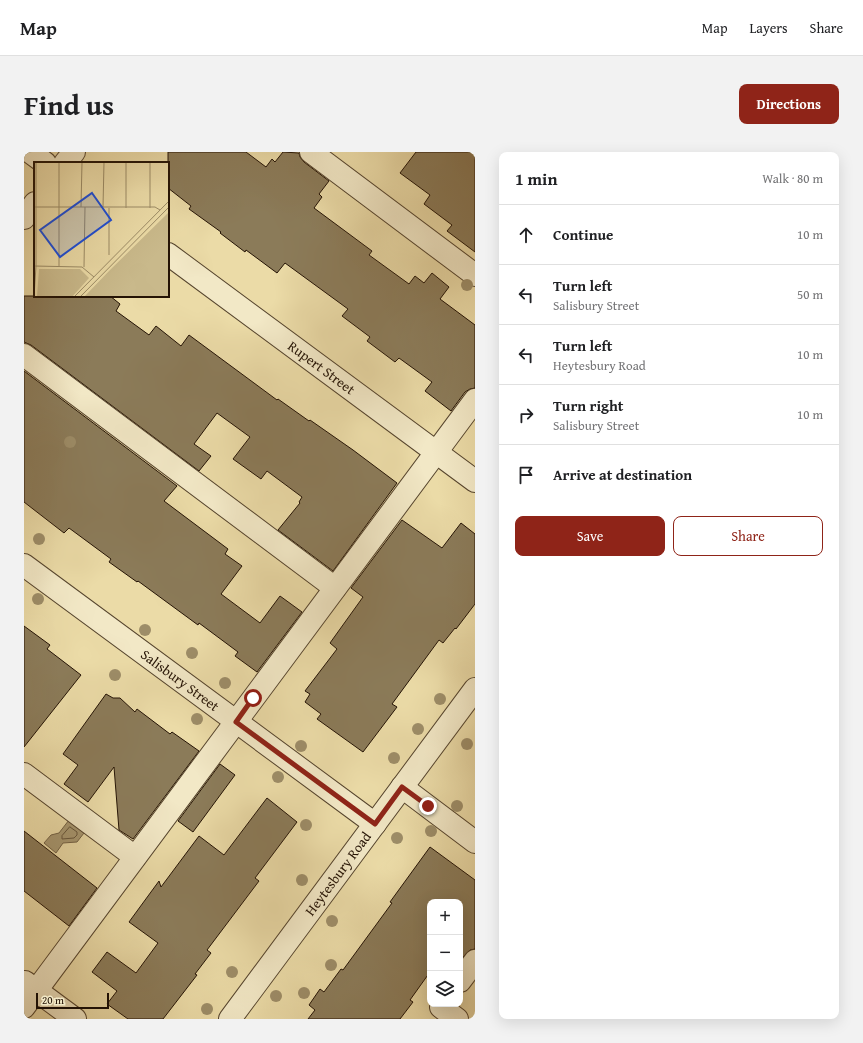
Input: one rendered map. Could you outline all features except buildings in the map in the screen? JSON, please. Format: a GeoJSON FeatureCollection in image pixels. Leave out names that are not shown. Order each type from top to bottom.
{"type":"FeatureCollection","features":[{"type":"Feature","properties":{"kind":"street"},"geometry":{"type":"LineString","coordinates":[[30,152],[44,162]]}},
{"type":"Feature","properties":{"kind":"street"},"geometry":{"type":"LineString","coordinates":[[66,162],[74,152]]}},
{"type":"Feature","properties":{"kind":"street"},"geometry":{"type":"LineString","coordinates":[[312,152],[475,275]]}},
{"type":"Feature","properties":{"kind":"street"},"geometry":{"type":"LineString","coordinates":[[24,218],[34,204]]}},
{"type":"Feature","properties":{"kind":"street","name":"Rupert Street"},"geometry":{"type":"LineString","coordinates":[[169,255],[475,481]]}},
{"type":"Feature","properties":{"kind":"street"},"geometry":{"type":"LineString","coordinates":[[24,355],[335,588]]}},
{"type":"Feature","properties":{"kind":"street"},"geometry":{"type":"LineString","coordinates":[[75,1019],[28,993],[135,857],[475,400]]}},
{"type":"Feature","properties":{"kind":"street","name":"Salisbury Street"},"geometry":{"type":"LineString","coordinates":[[24,566],[375,824]]}},
{"type":"Feature","properties":{"kind":"street","name":"Heytesbury Road"},"geometry":{"type":"LineString","coordinates":[[230,1019],[475,689]]}},
{"type":"Feature","properties":{"kind":"street"},"geometry":{"type":"LineString","coordinates":[[24,774],[135,857]]}},
{"type":"Feature","properties":{"kind":"street"},"geometry":{"type":"LineString","coordinates":[[402,787],[475,842]]}},
{"type":"Feature","properties":{"kind":"street"},"geometry":{"type":"LineString","coordinates":[[463,977],[475,961]]}},
{"type":"Feature","properties":{"kind":"water"},"geometry":{"type":"Polygon","coordinates":[[[69,820],[84,833],[77,842],[63,843],[56,853],[44,843],[51,835],[59,833],[69,820]]]}},
{"type":"Feature","properties":{"kind":"route"},"geometry":{"type":"LineString","coordinates":[[253,698],[236,722],[375,824],[402,787],[428,806]]}}]}
